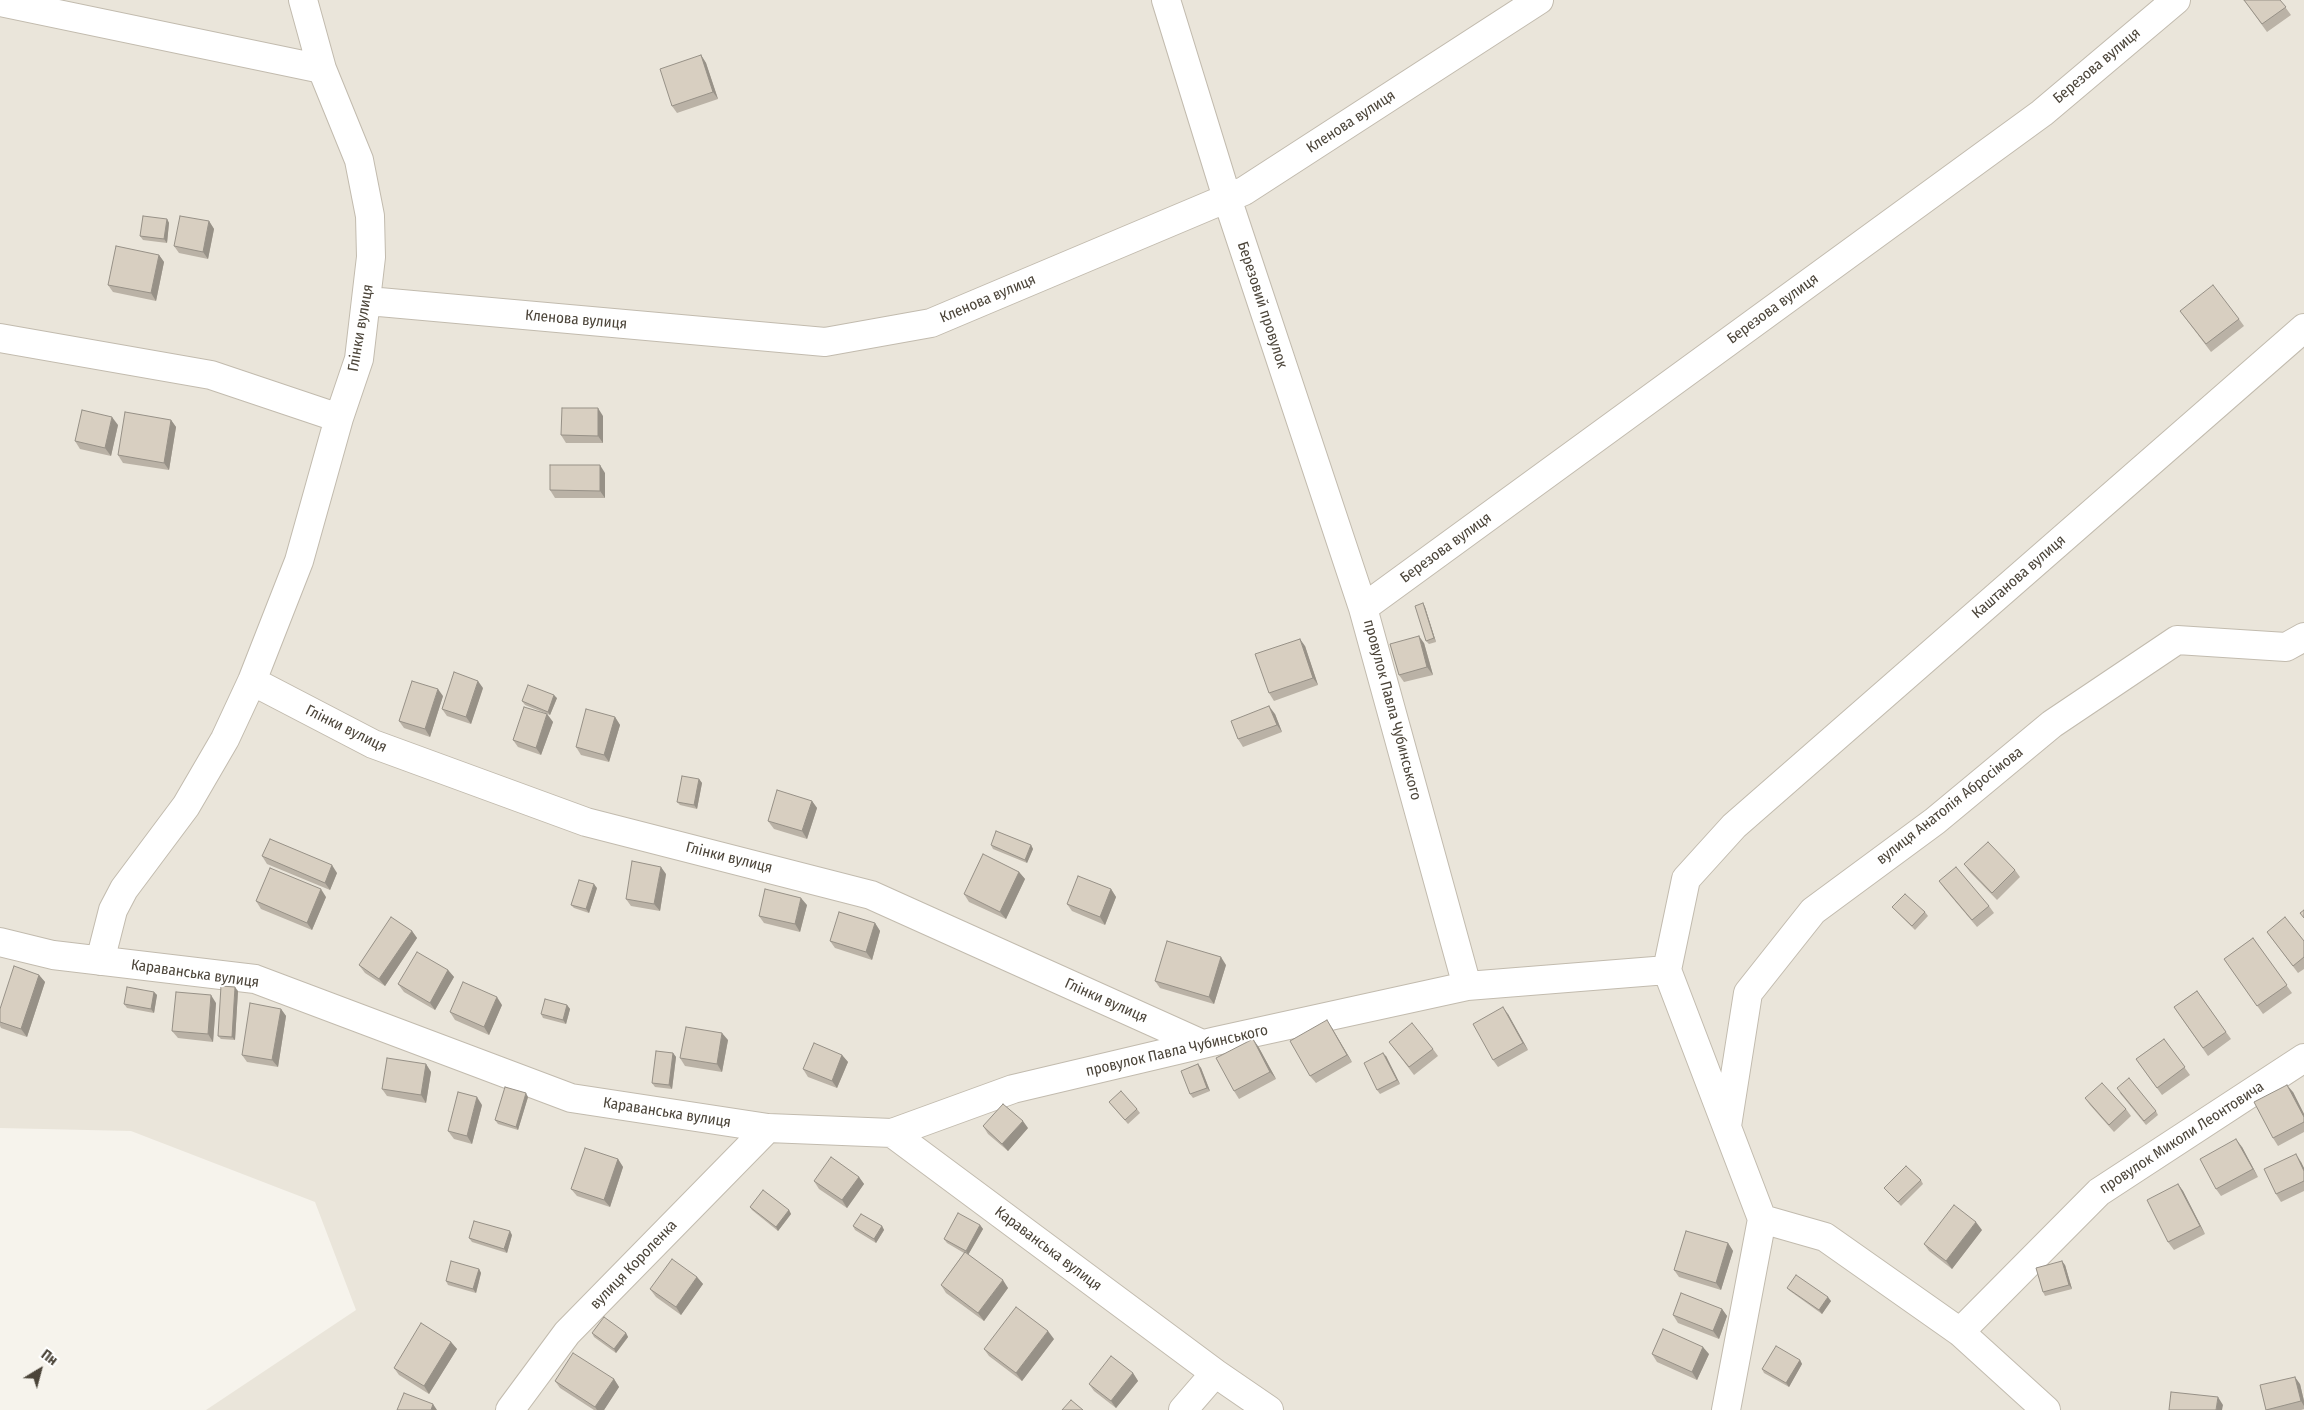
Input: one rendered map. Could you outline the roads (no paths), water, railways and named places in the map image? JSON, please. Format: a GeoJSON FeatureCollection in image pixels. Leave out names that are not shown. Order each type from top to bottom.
{"type":"FeatureCollection","features":[{"type":"Feature","properties":{"kind":"street","name":"Глінки вулиця"},"geometry":{"type":"LineString","coordinates":[[100,961],[113,910],[124,889],[186,806],[225,739],[252,681],[299,561],[359,359],[368,301],[372,257],[370,216],[361,170],[322,68],[303,0]]}},
{"type":"Feature","properties":{"kind":"street","name":"Березовий провулок"},"geometry":{"type":"LineString","coordinates":[[1166,0],[1227,198],[1363,608]]}},
{"type":"Feature","properties":{"kind":"street","name":"Кленова вулиця"},"geometry":{"type":"LineString","coordinates":[[368,301],[825,342],[931,322],[1244,191],[1539,0]]}},
{"type":"Feature","properties":{"kind":"street","name":"Березова вулиця"},"geometry":{"type":"LineString","coordinates":[[1363,608],[2042,112],[2176,0]]}},
{"type":"Feature","properties":{"kind":"street"},"geometry":{"type":"LineString","coordinates":[[0,2],[322,68]]}},
{"type":"Feature","properties":{"kind":"street","name":"Каштанова вулиця"},"geometry":{"type":"LineString","coordinates":[[1667,970],[1686,879],[1734,826],[2304,328]]}},
{"type":"Feature","properties":{"kind":"street"},"geometry":{"type":"LineString","coordinates":[[0,338],[211,375],[340,418]]}},
{"type":"Feature","properties":{"kind":"street","name":"провулок Павла Чубинського"},"geometry":{"type":"LineString","coordinates":[[1363,608],[1467,986]]}},
{"type":"Feature","properties":{"kind":"street","name":"вулиця Анатолія Абросімова"},"geometry":{"type":"LineString","coordinates":[[1727,1126],[1748,993],[1813,911],[1935,821],[2052,724],[2177,640],[2286,647],[2304,636]]}},
{"type":"Feature","properties":{"kind":"street","name":"Глінки вулиця"},"geometry":{"type":"LineString","coordinates":[[252,681],[373,744],[586,822],[871,894],[1202,1044]]}},
{"type":"Feature","properties":{"kind":"street","name":"Караванська вулиця"},"geometry":{"type":"LineString","coordinates":[[0,942],[53,955],[255,979],[572,1098],[768,1128],[892,1133],[1215,1373],[1269,1410]]}},
{"type":"Feature","properties":{"kind":"street"},"geometry":{"type":"LineString","coordinates":[[1667,970],[1762,1219],[1726,1410]]}},
{"type":"Feature","properties":{"kind":"street","name":"провулок Павла Чубинського"},"geometry":{"type":"LineString","coordinates":[[892,1133],[1013,1089],[1202,1044],[1467,986],[1667,970]]}},
{"type":"Feature","properties":{"kind":"street","name":"провулок Миколи Леонтовича"},"geometry":{"type":"LineString","coordinates":[[1960,1332],[2099,1192],[2304,1058]]}},
{"type":"Feature","properties":{"kind":"street","name":"вулиця Короленка"},"geometry":{"type":"LineString","coordinates":[[510,1410],[567,1333],[768,1128]]}},
{"type":"Feature","properties":{"kind":"street"},"geometry":{"type":"LineString","coordinates":[[1762,1219],[1825,1237],[1960,1332],[2046,1410]]}},
{"type":"Feature","properties":{"kind":"street"},"geometry":{"type":"LineString","coordinates":[[1183,1410],[1215,1373]]}}]}
